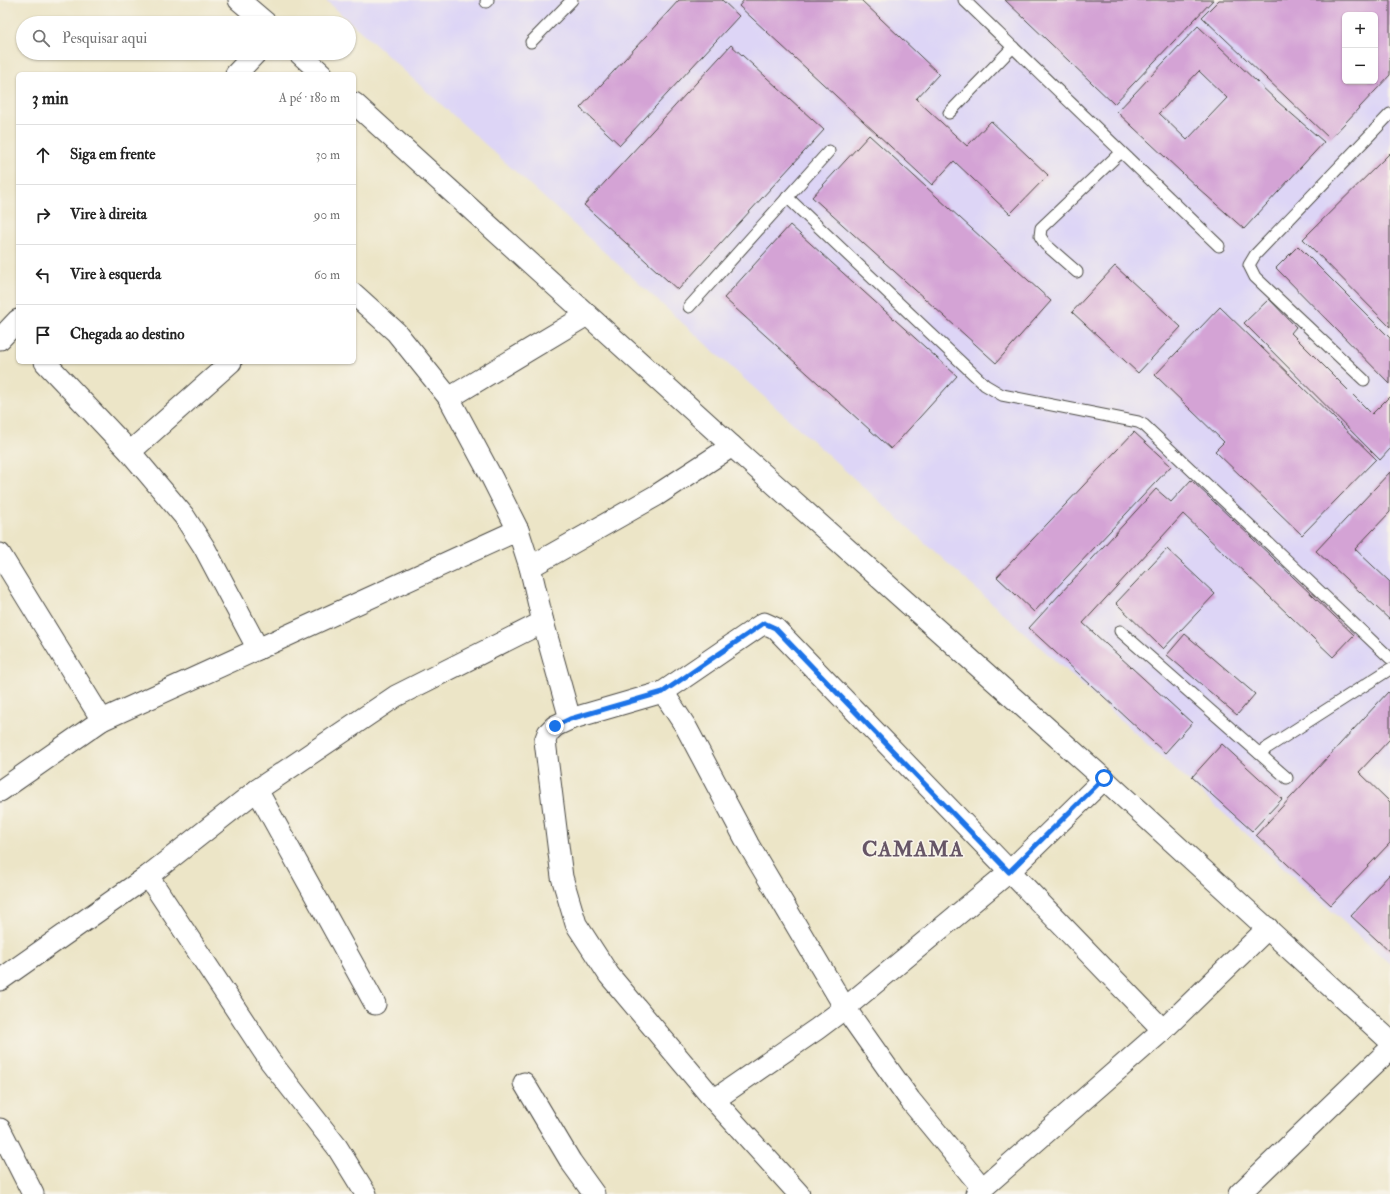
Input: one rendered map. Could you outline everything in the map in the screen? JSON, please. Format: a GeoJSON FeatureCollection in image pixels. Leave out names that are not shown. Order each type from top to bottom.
{"type":"FeatureCollection","features":[{"type":"Feature","properties":{"kind":"street"},"geometry":{"type":"LineString","coordinates":[[239,0],[258,16]]}},
{"type":"Feature","properties":{"kind":"street"},"geometry":{"type":"LineString","coordinates":[[238,72],[249,60]]}},
{"type":"Feature","properties":{"kind":"street"},"geometry":{"type":"LineString","coordinates":[[307,60],[320,72]]}},
{"type":"Feature","properties":{"kind":"street"},"geometry":{"type":"LineString","coordinates":[[356,105],[732,446],[1104,778],[1390,1041]]}},
{"type":"Feature","properties":{"kind":"street"},"geometry":{"type":"LineString","coordinates":[[356,296],[396,332],[449,398],[492,478],[518,530],[530,567],[543,622],[570,719]]}},
{"type":"Feature","properties":{"kind":"street"},"geometry":{"type":"LineString","coordinates":[[449,398],[587,314]]}},
{"type":"Feature","properties":{"kind":"street"},"geometry":{"type":"LineString","coordinates":[[47,364],[130,452],[184,516],[204,547],[258,649]]}},
{"type":"Feature","properties":{"kind":"street"},"geometry":{"type":"LineString","coordinates":[[130,452],[229,364]]}},
{"type":"Feature","properties":{"kind":"street"},"geometry":{"type":"LineString","coordinates":[[530,567],[657,495],[732,446]]}},
{"type":"Feature","properties":{"kind":"street"},"geometry":{"type":"LineString","coordinates":[[0,791],[102,720],[518,530]]}},
{"type":"Feature","properties":{"kind":"street"},"geometry":{"type":"LineString","coordinates":[[0,554],[102,720]]}},
{"type":"Feature","properties":{"kind":"street"},"geometry":{"type":"LineString","coordinates":[[0,980],[148,876],[257,790],[396,696],[543,622]]}},
{"type":"Feature","properties":{"kind":"street"},"geometry":{"type":"LineString","coordinates":[[799,1194],[714,1100],[609,975],[576,924],[562,877],[545,741],[548,733],[555,726],[570,719],[663,692],[764,623],[775,628],[1162,1030]]}},
{"type":"Feature","properties":{"kind":"street"},"geometry":{"type":"LineString","coordinates":[[663,692],[686,727],[748,844],[845,1008],[910,1100],[979,1192],[1162,1030],[1268,928]]}},
{"type":"Feature","properties":{"kind":"street"},"geometry":{"type":"LineString","coordinates":[[714,1100],[845,1008],[1009,872],[1104,778]]}},
{"type":"Feature","properties":{"kind":"street"},"geometry":{"type":"LineString","coordinates":[[257,790],[375,1004]]}},
{"type":"Feature","properties":{"kind":"street"},"geometry":{"type":"LineString","coordinates":[[148,876],[270,1061],[338,1147],[366,1194]]}},
{"type":"Feature","properties":{"kind":"street"},"geometry":{"type":"LineString","coordinates":[[1239,1194],[1390,1049]]}},
{"type":"Feature","properties":{"kind":"street"},"geometry":{"type":"LineString","coordinates":[[524,1082],[571,1162],[594,1194]]}},
{"type":"Feature","properties":{"kind":"street"},"geometry":{"type":"LineString","coordinates":[[0,1128],[33,1194]]}},
{"type":"Feature","properties":{"kind":"lane"},"geometry":{"type":"LineString","coordinates":[[531,42],[572,0]]}},
{"type":"Feature","properties":{"kind":"lane"},"geometry":{"type":"LineString","coordinates":[[964,0],[1219,246]]}},
{"type":"Feature","properties":{"kind":"lane"},"geometry":{"type":"LineString","coordinates":[[949,113],[1013,47]]}},
{"type":"Feature","properties":{"kind":"lane"},"geometry":{"type":"LineString","coordinates":[[1364,380],[1254,277],[1249,265],[1256,254],[1390,114]]}},
{"type":"Feature","properties":{"kind":"lane"},"geometry":{"type":"LineString","coordinates":[[689,307],[828,151]]}},
{"type":"Feature","properties":{"kind":"lane"},"geometry":{"type":"LineString","coordinates":[[1077,272],[1045,244],[1040,236],[1041,228],[1121,152]]}},
{"type":"Feature","properties":{"kind":"lane"},"geometry":{"type":"LineString","coordinates":[[787,197],[985,385],[1002,395],[1138,422],[1144,425],[1390,658]]}},
{"type":"Feature","properties":{"kind":"lane"},"geometry":{"type":"LineString","coordinates":[[1120,631],[1287,778]]}},
{"type":"Feature","properties":{"kind":"lane"},"geometry":{"type":"LineString","coordinates":[[1259,753],[1390,669]]}},
{"type":"Feature","properties":{"kind":"shaded area"},"geometry":{"type":"Polygon","coordinates":[[[326,0],[1390,0],[1390,964],[356,27],[356,16],[344,16],[326,0]]]}},
{"type":"Feature","properties":{"kind":"building"},"geometry":{"type":"Polygon","coordinates":[[[679,0],[722,0],[739,16],[620,145],[580,108],[679,0]]]}},
{"type":"Feature","properties":{"kind":"building"},"geometry":{"type":"Polygon","coordinates":[[[744,0],[861,0],[939,74],[916,99],[967,146],[991,121],[1048,175],[1010,214],[954,161],[932,185],[739,6],[744,0]]]}},
{"type":"Feature","properties":{"kind":"building"},"geometry":{"type":"Polygon","coordinates":[[[1005,0],[1213,0],[1114,104],[1005,0]]]}},
{"type":"Feature","properties":{"kind":"building"},"geometry":{"type":"Polygon","coordinates":[[[1219,0],[1390,0],[1390,75],[1330,139],[1202,17],[1219,0]]]}},
{"type":"Feature","properties":{"kind":"building"},"geometry":{"type":"Polygon","coordinates":[[[1198,26],[1278,102],[1324,142],[1244,229],[1117,112],[1198,26]],[[1199,71],[1159,113],[1187,140],[1227,98],[1199,71]]]}},
{"type":"Feature","properties":{"kind":"building"},"geometry":{"type":"Polygon","coordinates":[[[731,45],[824,130],[678,290],[584,205],[731,45]]]}},
{"type":"Feature","properties":{"kind":"building"},"geometry":{"type":"Polygon","coordinates":[[[869,135],[1051,301],[996,363],[812,197],[869,135]]]}},
{"type":"Feature","properties":{"kind":"building"},"geometry":{"type":"Polygon","coordinates":[[[1390,153],[1390,327],[1303,239],[1390,153]]]}},
{"type":"Feature","properties":{"kind":"building"},"geometry":{"type":"Polygon","coordinates":[[[790,225],[957,376],[891,449],[724,298],[790,225]]]}},
{"type":"Feature","properties":{"kind":"building"},"geometry":{"type":"Polygon","coordinates":[[[1298,246],[1390,338],[1390,384],[1276,268],[1298,246]]]}},
{"type":"Feature","properties":{"kind":"building"},"geometry":{"type":"Polygon","coordinates":[[[1115,266],[1181,327],[1138,373],[1072,312],[1115,266]]]}},
{"type":"Feature","properties":{"kind":"building"},"geometry":{"type":"Polygon","coordinates":[[[1269,299],[1296,327],[1291,333],[1372,414],[1390,396],[1390,449],[1380,460],[1244,323],[1269,299]]]}},
{"type":"Feature","properties":{"kind":"building"},"geometry":{"type":"Polygon","coordinates":[[[1220,307],[1376,459],[1302,535],[1215,451],[1224,442],[1155,375],[1220,307]]]}},
{"type":"Feature","properties":{"kind":"building"},"geometry":{"type":"Polygon","coordinates":[[[1134,432],[1171,466],[1034,612],[997,577],[1134,432]]]}},
{"type":"Feature","properties":{"kind":"building"},"geometry":{"type":"Polygon","coordinates":[[[1390,472],[1390,512],[1355,549],[1390,582],[1390,620],[1316,551],[1390,472]]]}},
{"type":"Feature","properties":{"kind":"building"},"geometry":{"type":"Polygon","coordinates":[[[1191,480],[1354,635],[1333,657],[1183,514],[1083,623],[1192,723],[1165,753],[1029,628],[1156,489],[1171,502],[1191,480]]]}},
{"type":"Feature","properties":{"kind":"building"},"geometry":{"type":"Polygon","coordinates":[[[1167,549],[1215,594],[1163,649],[1116,603],[1167,549]]]}},
{"type":"Feature","properties":{"kind":"building"},"geometry":{"type":"Polygon","coordinates":[[[1185,634],[1255,694],[1237,715],[1167,655],[1185,634]]]}},
{"type":"Feature","properties":{"kind":"building"},"geometry":{"type":"Polygon","coordinates":[[[1388,692],[1390,694],[1390,739],[1359,772],[1390,802],[1390,843],[1331,905],[1256,835],[1388,692]]]}},
{"type":"Feature","properties":{"kind":"building"},"geometry":{"type":"Polygon","coordinates":[[[1222,744],[1282,799],[1252,831],[1192,777],[1222,744]]]}},
{"type":"Feature","properties":{"kind":"building"},"geometry":{"type":"Polygon","coordinates":[[[1390,874],[1390,952],[1351,916],[1390,874]]]}},
{"type":"Feature","properties":{"kind":"district","name":"CAMAMA"},"geometry":{"type":"Point","coordinates":[913,849]}},
{"type":"Feature","properties":{"kind":"route"},"geometry":{"type":"LineString","coordinates":[[555,726],[570,719],[663,692],[764,623],[775,628],[1009,872],[1024,855],[1104,778]]}}]}
